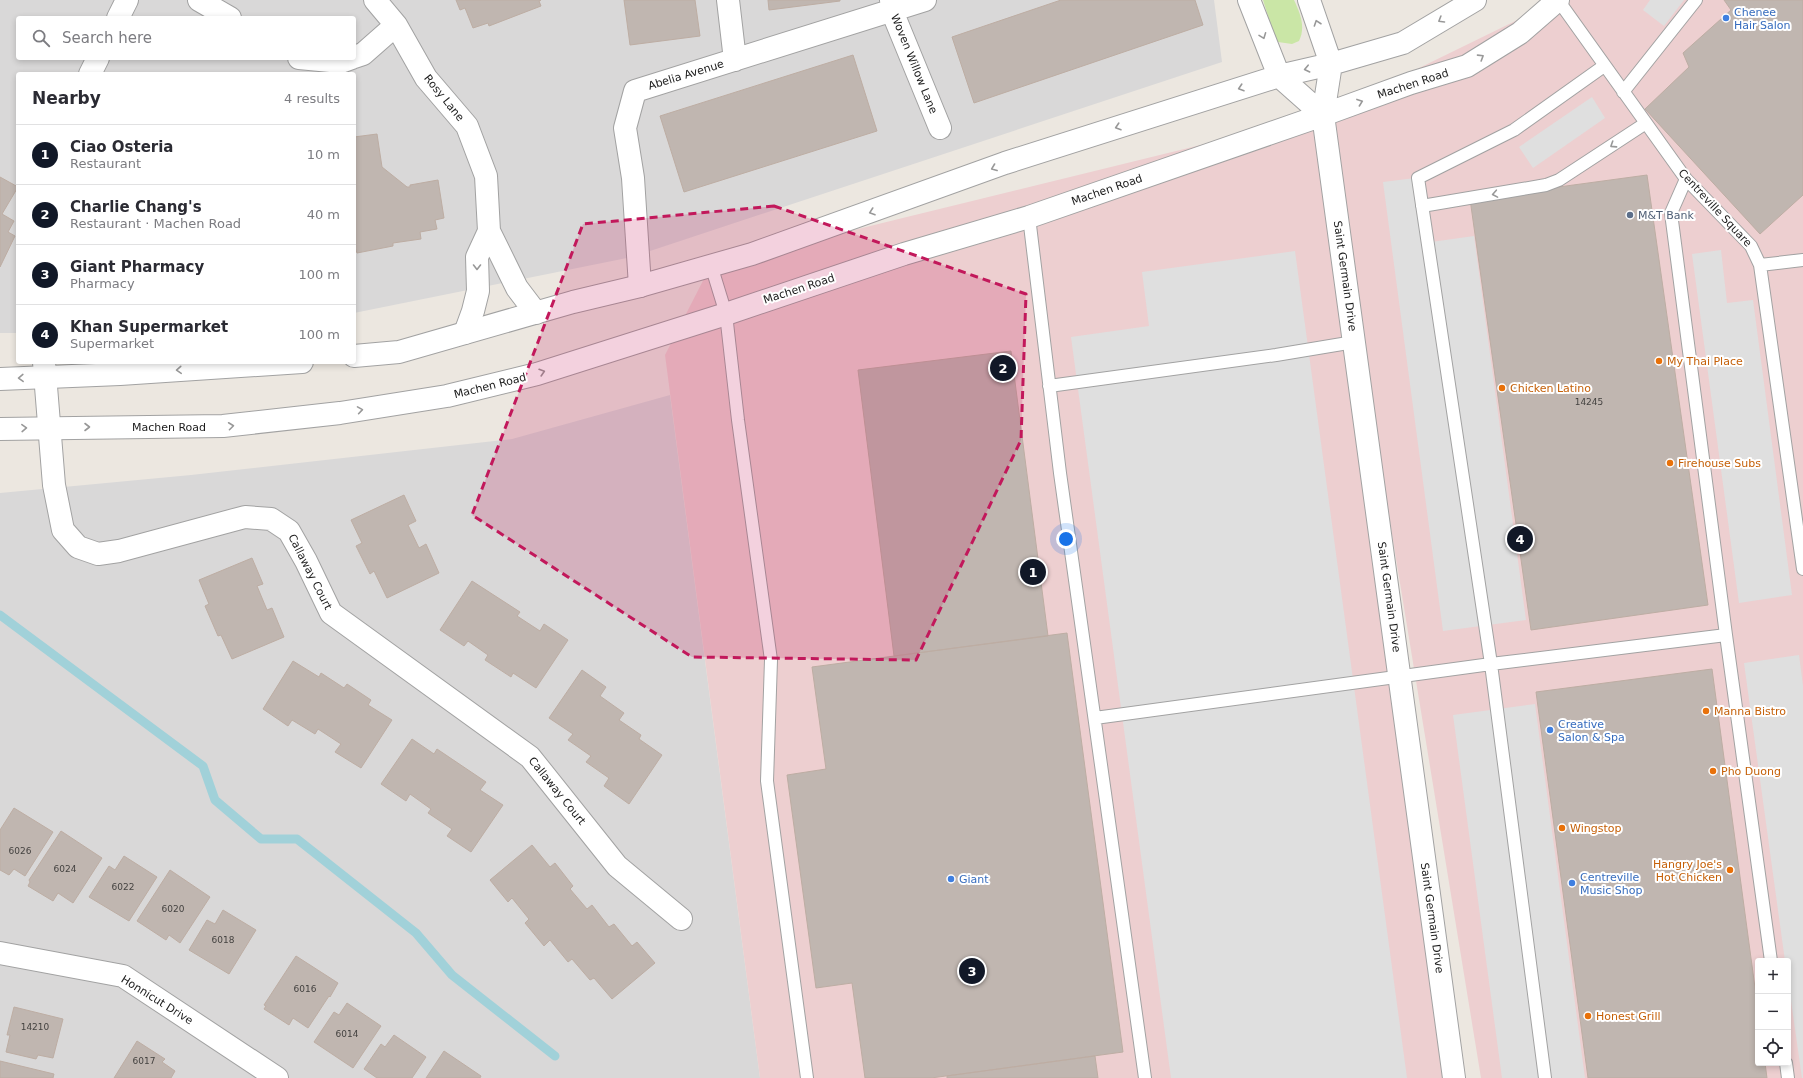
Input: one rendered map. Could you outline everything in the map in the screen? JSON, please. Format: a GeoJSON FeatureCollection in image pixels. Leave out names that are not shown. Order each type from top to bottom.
{"type":"FeatureCollection","features":[{"type":"Feature","properties":{"kind":"street"},"geometry":{"type":"LineString","coordinates":[[119,16],[127,0]]}},
{"type":"Feature","properties":{"kind":"street"},"geometry":{"type":"LineString","coordinates":[[199,0],[227,16]]}},
{"type":"Feature","properties":{"kind":"street","name":"Rosy Lane"},"geometry":{"type":"LineString","coordinates":[[375,0],[396,26],[426,78],[467,126],[486,176],[489,231],[517,288],[536,313]]}},
{"type":"Feature","properties":{"kind":"street"},"geometry":{"type":"LineString","coordinates":[[728,0],[735,60]]}},
{"type":"Feature","properties":{"kind":"street","name":"Abelia Avenue"},"geometry":{"type":"LineString","coordinates":[[640,286],[633,178],[625,128],[634,91],[735,60],[892,6],[925,0]]}},
{"type":"Feature","properties":{"kind":"street"},"geometry":{"type":"LineString","coordinates":[[1249,0],[1279,76],[1323,115]]}},
{"type":"Feature","properties":{"kind":"street","name":"Saint Germain Drive"},"geometry":{"type":"LineString","coordinates":[[1309,0],[1331,64],[1323,115],[1454,1078]]}},
{"type":"Feature","properties":{"kind":"street"},"geometry":{"type":"LineString","coordinates":[[356,356],[399,352],[573,302],[640,286],[752,254],[1005,163],[1279,76],[1331,64],[1403,43],[1475,0]]}},
{"type":"Feature","properties":{"kind":"street","name":"Machen Road"},"geometry":{"type":"LineString","coordinates":[[0,429],[48,427],[224,426],[340,413],[447,396],[537,374],[726,314],[904,254],[1028,217],[1411,83],[1467,66],[1520,33],[1558,0]]}},
{"type":"Feature","properties":{"kind":"street","name":"Woven Willow Lane"},"geometry":{"type":"LineString","coordinates":[[892,6],[940,128]]}},
{"type":"Feature","properties":{"kind":"street"},"geometry":{"type":"LineString","coordinates":[[356,57],[363,54],[396,26]]}},
{"type":"Feature","properties":{"kind":"street"},"geometry":{"type":"LineString","coordinates":[[91,72],[97,60]]}},
{"type":"Feature","properties":{"kind":"street"},"geometry":{"type":"LineString","coordinates":[[320,60],[341,62],[347,60]]}},
{"type":"Feature","properties":{"kind":"street","name":"Rosy Lane"},"geometry":{"type":"LineString","coordinates":[[465,333],[474,311],[478,291],[477,257],[489,231]]}},
{"type":"Feature","properties":{"kind":"street"},"geometry":{"type":"LineString","coordinates":[[0,379],[44,370],[238,364]]}},
{"type":"Feature","properties":{"kind":"street","name":"Callaway Court"},"geometry":{"type":"LineString","coordinates":[[44,370],[54,485],[63,530],[78,547],[98,554],[112,552],[244,517],[271,519],[289,531],[306,561],[331,613],[530,757],[617,866],[681,920]]}},
{"type":"Feature","properties":{"kind":"street","name":"Honnicut Drive"},"geometry":{"type":"LineString","coordinates":[[0,953],[124,976],[277,1078]]}},
{"type":"Feature","properties":{"kind":"lane","name":"Centreville Square"},"geometry":{"type":"LineString","coordinates":[[1558,0],[1686,179],[1752,246],[1760,265],[1803,569]]}},
{"type":"Feature","properties":{"kind":"lane"},"geometry":{"type":"LineString","coordinates":[[1623,92],[1696,0]]}},
{"type":"Feature","properties":{"kind":"lane"},"geometry":{"type":"LineString","coordinates":[[1546,1078],[1491,664],[1418,178],[1514,130],[1604,66]]}},
{"type":"Feature","properties":{"kind":"lane"},"geometry":{"type":"LineString","coordinates":[[1422,206],[1546,185],[1559,180],[1646,123]]}},
{"type":"Feature","properties":{"kind":"lane"},"geometry":{"type":"LineString","coordinates":[[1686,179],[1671,213],[1726,635],[1771,958]]}},
{"type":"Feature","properties":{"kind":"lane"},"geometry":{"type":"LineString","coordinates":[[1028,217],[1049,386],[1145,1078]]}},
{"type":"Feature","properties":{"kind":"lane"},"geometry":{"type":"LineString","coordinates":[[1760,265],[1803,260]]}},
{"type":"Feature","properties":{"kind":"lane"},"geometry":{"type":"LineString","coordinates":[[711,265],[726,314],[738,420],[771,660],[767,781],[807,1078]]}},
{"type":"Feature","properties":{"kind":"lane"},"geometry":{"type":"LineString","coordinates":[[1049,386],[1276,355],[1354,342]]}},
{"type":"Feature","properties":{"kind":"lane"},"geometry":{"type":"LineString","coordinates":[[1095,718],[1491,664],[1726,635]]}},
{"type":"Feature","properties":{"kind":"lane"},"geometry":{"type":"LineString","coordinates":[[1786,1066],[1788,1078]]}},
{"type":"Feature","properties":{"kind":"highlighted area"},"geometry":{"type":"Polygon","coordinates":[[[774,206],[1026,294],[1021,440],[916,660],[692,657],[472,515],[583,224],[774,206]]]}},
{"type":"Feature","properties":{"kind":"shaded area"},"geometry":{"type":"Polygon","coordinates":[[[0,0],[1214,0],[1222,62],[632,257],[356,313],[356,72],[16,72],[16,333],[0,333],[0,0]]]}},
{"type":"Feature","properties":{"kind":"shaded area"},"geometry":{"type":"Polygon","coordinates":[[[1558,0],[1803,0],[1803,1078],[1481,1078],[1327,137],[1454,1078],[760,1078],[665,355],[711,265],[1323,115],[1558,0]]]}},
{"type":"Feature","properties":{"kind":"shaded area"},"geometry":{"type":"Polygon","coordinates":[[[1650,0],[1684,0],[1664,26],[1643,10],[1650,0]]]}},
{"type":"Feature","properties":{"kind":"shaded area"},"geometry":{"type":"Polygon","coordinates":[[[1592,97],[1605,118],[1533,168],[1519,147],[1592,97]]]}},
{"type":"Feature","properties":{"kind":"shaded area"},"geometry":{"type":"Polygon","coordinates":[[[1415,178],[1424,243],[1474,236],[1526,620],[1443,631],[1383,182],[1415,178]]]}},
{"type":"Feature","properties":{"kind":"shaded area"},"geometry":{"type":"Polygon","coordinates":[[[1721,250],[1727,303],[1753,300],[1792,595],[1739,603],[1692,254],[1721,250]]]}},
{"type":"Feature","properties":{"kind":"shaded area"},"geometry":{"type":"Polygon","coordinates":[[[1295,251],[1407,1078],[1171,1078],[1071,337],[1149,326],[1142,272],[1295,251]]]}},
{"type":"Feature","properties":{"kind":"shaded area"},"geometry":{"type":"Polygon","coordinates":[[[670,395],[760,1078],[0,1078],[0,493],[191,475],[512,439],[670,395]]]}},
{"type":"Feature","properties":{"kind":"shaded area"},"geometry":{"type":"Polygon","coordinates":[[[1799,655],[1803,686],[1803,1078],[1791,1001],[1791,958],[1785,958],[1744,663],[1799,655]]]}},
{"type":"Feature","properties":{"kind":"shaded area"},"geometry":{"type":"Polygon","coordinates":[[[1535,704],[1585,1078],[1502,1078],[1453,715],[1535,704]]]}},
{"type":"Feature","properties":{"kind":"green space"},"geometry":{"type":"Polygon","coordinates":[[[1263,0],[1294,0],[1302,25],[1299,41],[1292,44],[1278,42],[1274,35],[1263,0]]]}},
{"type":"Feature","properties":{"kind":"building"},"geometry":{"type":"Polygon","coordinates":[[[456,0],[541,0],[539,1],[541,6],[489,26],[488,23],[473,28],[465,8],[460,10],[456,0]]]}},
{"type":"Feature","properties":{"kind":"building"},"geometry":{"type":"Polygon","coordinates":[[[624,0],[695,0],[700,36],[630,45],[624,0]]]}},
{"type":"Feature","properties":{"kind":"building"},"geometry":{"type":"Polygon","coordinates":[[[768,0],[840,0],[840,1],[769,10],[768,0]]]}},
{"type":"Feature","properties":{"kind":"building"},"geometry":{"type":"Polygon","coordinates":[[[1061,0],[1195,0],[1203,25],[974,103],[952,37],[1061,0]]]}},
{"type":"Feature","properties":{"kind":"building"},"geometry":{"type":"Polygon","coordinates":[[[1724,0],[1803,0],[1803,195],[1760,234],[1645,109],[1689,67],[1683,53],[1731,10],[1724,0]]]}},
{"type":"Feature","properties":{"kind":"building"},"geometry":{"type":"Polygon","coordinates":[[[853,55],[877,131],[684,192],[660,116],[853,55]]]}},
{"type":"Feature","properties":{"kind":"building"},"geometry":{"type":"Polygon","coordinates":[[[377,134],[382,167],[407,187],[410,187],[410,185],[438,180],[444,218],[435,220],[437,229],[420,232],[421,239],[393,243],[393,246],[357,253],[356,137],[377,134]]]}},
{"type":"Feature","properties":{"kind":"building"},"geometry":{"type":"Polygon","coordinates":[[[1647,175],[1708,605],[1531,630],[1470,199],[1647,175]]]}},
{"type":"Feature","properties":{"kind":"building"},"geometry":{"type":"Polygon","coordinates":[[[0,177],[16,186],[16,190],[2,214],[14,221],[8,232],[15,236],[0,267],[0,177]]]}},
{"type":"Feature","properties":{"kind":"building"},"geometry":{"type":"Polygon","coordinates":[[[1011,351],[1048,636],[894,656],[858,370],[1011,351]]]}},
{"type":"Feature","properties":{"kind":"building"},"geometry":{"type":"Polygon","coordinates":[[[404,495],[416,521],[408,525],[419,548],[426,544],[439,573],[387,598],[374,571],[370,574],[356,546],[362,543],[351,520],[404,495]]]}},
{"type":"Feature","properties":{"kind":"building"},"geometry":{"type":"Polygon","coordinates":[[[252,558],[263,584],[257,586],[267,610],[272,608],[284,637],[232,659],[221,635],[218,636],[205,606],[209,604],[199,580],[252,558]]]}},
{"type":"Feature","properties":{"kind":"building"},"geometry":{"type":"Polygon","coordinates":[[[472,581],[520,612],[517,616],[540,631],[544,624],[568,640],[536,688],[513,673],[511,677],[485,660],[488,655],[468,641],[464,646],[440,630],[472,581]]]}},
{"type":"Feature","properties":{"kind":"building","name":"Giant"},"geometry":{"type":"Polygon","coordinates":[[[1067,633],[1123,1052],[931,1078],[865,1078],[852,983],[816,988],[787,775],[826,769],[812,667],[1067,633]]]}},
{"type":"Feature","properties":{"kind":"building"},"geometry":{"type":"Polygon","coordinates":[[[293,661],[319,677],[321,673],[344,688],[347,684],[371,700],[368,705],[392,720],[361,768],[335,752],[341,744],[318,729],[315,734],[292,720],[288,726],[263,709],[293,661]]]}},
{"type":"Feature","properties":{"kind":"building"},"geometry":{"type":"Polygon","coordinates":[[[1712,669],[1755,988],[1755,1066],[1765,1066],[1767,1078],[1588,1078],[1536,692],[1712,669]]]}},
{"type":"Feature","properties":{"kind":"building"},"geometry":{"type":"Polygon","coordinates":[[[582,670],[606,687],[600,696],[624,713],[619,720],[641,735],[639,739],[662,755],[629,804],[604,786],[609,778],[586,762],[591,756],[568,740],[573,734],[549,718],[582,670]]]}},
{"type":"Feature","properties":{"kind":"building"},"geometry":{"type":"Polygon","coordinates":[[[412,739],[434,754],[437,749],[486,782],[480,790],[503,805],[471,852],[447,836],[452,829],[428,813],[431,809],[410,794],[406,801],[381,784],[412,739]]]}},
{"type":"Feature","properties":{"kind":"building"},"geometry":{"type":"Polygon","coordinates":[[[14,808],[53,832],[25,876],[14,869],[9,875],[0,870],[0,830],[14,808]]]}},
{"type":"Feature","properties":{"kind":"building"},"geometry":{"type":"Polygon","coordinates":[[[61,831],[102,858],[73,903],[58,893],[53,901],[28,886],[30,882],[29,880],[61,831]]]}},
{"type":"Feature","properties":{"kind":"building"},"geometry":{"type":"Polygon","coordinates":[[[532,845],[550,867],[555,863],[573,886],[570,889],[587,909],[592,905],[609,927],[614,924],[632,946],[637,942],[655,963],[612,999],[594,978],[590,980],[572,959],[568,962],[550,940],[544,946],[525,923],[529,919],[512,898],[508,902],[490,880],[532,845]]]}},
{"type":"Feature","properties":{"kind":"building"},"geometry":{"type":"Polygon","coordinates":[[[124,856],[157,877],[129,921],[89,897],[109,866],[115,870],[124,856]]]}},
{"type":"Feature","properties":{"kind":"building"},"geometry":{"type":"Polygon","coordinates":[[[170,870],[210,897],[180,943],[169,935],[166,940],[137,921],[170,870]]]}},
{"type":"Feature","properties":{"kind":"building"},"geometry":{"type":"Polygon","coordinates":[[[223,910],[256,930],[229,974],[189,950],[207,920],[215,924],[223,910]]]}},
{"type":"Feature","properties":{"kind":"building"},"geometry":{"type":"Polygon","coordinates":[[[296,956],[338,983],[308,1028],[293,1018],[289,1025],[264,1009],[266,1006],[264,1005],[296,956]]]}},
{"type":"Feature","properties":{"kind":"building"},"geometry":{"type":"Polygon","coordinates":[[[347,1003],[381,1026],[353,1068],[314,1042],[334,1012],[339,1015],[347,1003]]]}},
{"type":"Feature","properties":{"kind":"building"},"geometry":{"type":"Polygon","coordinates":[[[14,1007],[63,1019],[53,1058],[38,1055],[36,1059],[6,1052],[10,1035],[7,1035],[14,1007]]]}},
{"type":"Feature","properties":{"kind":"building"},"geometry":{"type":"Polygon","coordinates":[[[394,1035],[426,1057],[412,1078],[377,1078],[364,1069],[381,1044],[385,1047],[394,1035]]]}},
{"type":"Feature","properties":{"kind":"building"},"geometry":{"type":"Polygon","coordinates":[[[137,1041],[165,1059],[162,1062],[175,1071],[171,1078],[114,1078],[137,1041]]]}},
{"type":"Feature","properties":{"kind":"building"},"geometry":{"type":"Polygon","coordinates":[[[444,1051],[481,1076],[480,1078],[426,1078],[444,1051]]]}},
{"type":"Feature","properties":{"kind":"building"},"geometry":{"type":"Polygon","coordinates":[[[1095,1056],[1098,1078],[947,1078],[947,1076],[1095,1056]]]}},
{"type":"Feature","properties":{"kind":"building"},"geometry":{"type":"Polygon","coordinates":[[[0,1061],[54,1074],[53,1078],[0,1078],[0,1061]]]}},
{"type":"Feature","properties":{"kind":"waterway"},"geometry":{"type":"LineString","coordinates":[[0,615],[203,766],[215,800],[261,839],[297,839],[416,933],[452,975],[555,1056]]}},
{"type":"Feature","properties":{"kind":"place","name":"Chenee Hair Salon"},"geometry":{"type":"Point","coordinates":[1726,18]}},
{"type":"Feature","properties":{"kind":"place","name":"M&T Bank"},"geometry":{"type":"Point","coordinates":[1630,215]}},
{"type":"Feature","properties":{"kind":"place","name":"My Thai Place"},"geometry":{"type":"Point","coordinates":[1659,361]}},
{"type":"Feature","properties":{"kind":"place","name":"Charlie Chang's"},"geometry":{"type":"Point","coordinates":[1003,368]}},
{"type":"Feature","properties":{"kind":"place","name":"Chicken Latino"},"geometry":{"type":"Point","coordinates":[1502,388]}},
{"type":"Feature","properties":{"kind":"place","name":"Firehouse Subs"},"geometry":{"type":"Point","coordinates":[1670,463]}},
{"type":"Feature","properties":{"kind":"place","name":"Khan Supermarket"},"geometry":{"type":"Point","coordinates":[1520,539]}},
{"type":"Feature","properties":{"kind":"place","name":"Ciao Osteria"},"geometry":{"type":"Point","coordinates":[1033,572]}},
{"type":"Feature","properties":{"kind":"place","name":"Manna Bistro"},"geometry":{"type":"Point","coordinates":[1706,711]}},
{"type":"Feature","properties":{"kind":"place","name":"Creative Salon & Spa"},"geometry":{"type":"Point","coordinates":[1550,730]}},
{"type":"Feature","properties":{"kind":"place","name":"Pho Duong"},"geometry":{"type":"Point","coordinates":[1713,771]}},
{"type":"Feature","properties":{"kind":"place","name":"Wingstop"},"geometry":{"type":"Point","coordinates":[1562,828]}},
{"type":"Feature","properties":{"kind":"place","name":"Hangry Joe's Hot Chicken"},"geometry":{"type":"Point","coordinates":[1730,870]}},
{"type":"Feature","properties":{"kind":"place","name":"Giant"},"geometry":{"type":"Point","coordinates":[951,879]}},
{"type":"Feature","properties":{"kind":"place","name":"Centreville Music Shop"},"geometry":{"type":"Point","coordinates":[1572,883]}},
{"type":"Feature","properties":{"kind":"place","name":"Giant Pharmacy"},"geometry":{"type":"Point","coordinates":[972,971]}},
{"type":"Feature","properties":{"kind":"place","name":"Honest Grill"},"geometry":{"type":"Point","coordinates":[1588,1016]}}]}
